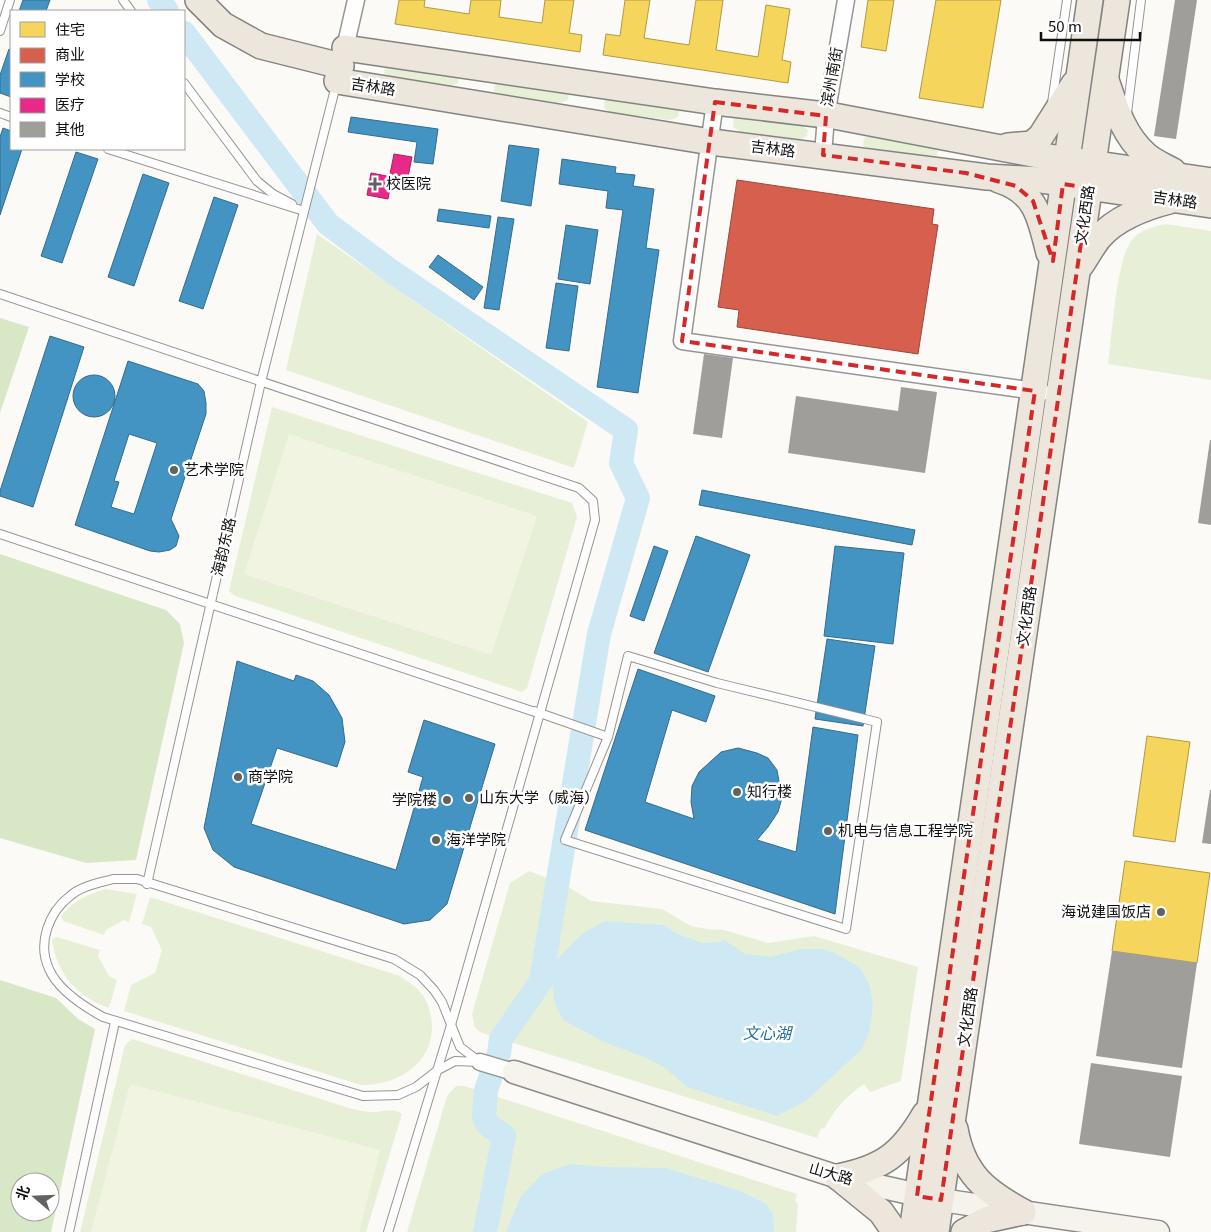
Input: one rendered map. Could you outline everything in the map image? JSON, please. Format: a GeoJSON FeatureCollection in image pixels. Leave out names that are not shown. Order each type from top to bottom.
{"type":"FeatureCollection","features":[{"type":"Feature","properties":{"kind":"main road","name":"吉林路"},"geometry":{"type":"LineString","coordinates":[[198,0],[223,25],[261,46],[341,65],[712,142],[987,177],[1063,184],[1211,205]]}},
{"type":"Feature","properties":{"kind":"main road","name":"文化西路"},"geometry":{"type":"LineString","coordinates":[[936,1232],[929,1198],[930,1105],[1035,391],[1066,159],[1090,0]]}},
{"type":"Feature","properties":{"kind":"main road","name":"文化西路"},"geometry":{"type":"LineString","coordinates":[[912,1232],[929,1198],[955,1104],[1117,0]]}},
{"type":"Feature","properties":{"kind":"main road","name":"吉林路"},"geometry":{"type":"LineString","coordinates":[[341,65],[715,102],[826,116],[1066,159],[1211,180]]}},
{"type":"Feature","properties":{"kind":"main road"},"geometry":{"type":"LineString","coordinates":[[996,146],[1032,144],[1049,124],[1080,76]]}},
{"type":"Feature","properties":{"kind":"main road"},"geometry":{"type":"LineString","coordinates":[[1105,77],[1115,106],[1132,140],[1147,156],[1182,176]]}},
{"type":"Feature","properties":{"kind":"main road"},"geometry":{"type":"LineString","coordinates":[[987,177],[1016,186],[1033,201],[1052,266]]}},
{"type":"Feature","properties":{"kind":"main road"},"geometry":{"type":"LineString","coordinates":[[1077,271],[1100,238],[1120,222],[1154,205],[1173,200]]}},
{"type":"Feature","properties":{"kind":"main road","name":"山大路"},"geometry":{"type":"LineString","coordinates":[[514,1072],[838,1177],[929,1198],[1158,1232]]}},
{"type":"Feature","properties":{"kind":"main road"},"geometry":{"type":"LineString","coordinates":[[955,1104],[955,1129],[963,1160],[977,1181],[1003,1201],[1023,1212]]}},
{"type":"Feature","properties":{"kind":"main road"},"geometry":{"type":"LineString","coordinates":[[838,1177],[861,1172],[881,1164],[901,1150],[914,1134],[930,1105]]}},
{"type":"Feature","properties":{"kind":"main road"},"geometry":{"type":"LineString","coordinates":[[838,1177],[881,1212],[895,1232]]}},
{"type":"Feature","properties":{"kind":"main road"},"geometry":{"type":"LineString","coordinates":[[964,1232],[986,1220],[1023,1212]]}},
{"type":"Feature","properties":{"kind":"street"},"geometry":{"type":"LineString","coordinates":[[341,65],[356,0]]}},
{"type":"Feature","properties":{"kind":"street","name":"滨州南街"},"geometry":{"type":"LineString","coordinates":[[823,155],[826,116],[846,0]]}},
{"type":"Feature","properties":{"kind":"street"},"geometry":{"type":"LineString","coordinates":[[715,102],[712,142],[682,341],[1059,396]]}},
{"type":"Feature","properties":{"kind":"street"},"geometry":{"type":"LineString","coordinates":[[480,1062],[514,1072]]}},
{"type":"Feature","properties":{"kind":"lane"},"geometry":{"type":"LineString","coordinates":[[1049,124],[1067,0]]}},
{"type":"Feature","properties":{"kind":"lane"},"geometry":{"type":"LineString","coordinates":[[1125,127],[1142,0]]}},
{"type":"Feature","properties":{"kind":"lane"},"geometry":{"type":"LineString","coordinates":[[0,2],[9,2],[0,31]]}},
{"type":"Feature","properties":{"kind":"lane","name":"海韵东路"},"geometry":{"type":"LineString","coordinates":[[147,884],[261,382],[341,65]]}},
{"type":"Feature","properties":{"kind":"lane"},"geometry":{"type":"LineString","coordinates":[[185,84],[257,181],[272,194],[304,211]]}},
{"type":"Feature","properties":{"kind":"lane"},"geometry":{"type":"LineString","coordinates":[[111,150],[304,211]]}},
{"type":"Feature","properties":{"kind":"lane"},"geometry":{"type":"LineString","coordinates":[[0,294],[579,488],[593,501],[595,520],[537,712],[452,1025],[388,1232]]}},
{"type":"Feature","properties":{"kind":"lane"},"geometry":{"type":"LineString","coordinates":[[0,534],[608,737]]}},
{"type":"Feature","properties":{"kind":"lane"},"geometry":{"type":"LineString","coordinates":[[628,656],[717,683],[877,722],[846,929],[565,840],[608,737],[628,656]]}},
{"type":"Feature","properties":{"kind":"lane"},"geometry":{"type":"LineString","coordinates":[[113,879],[137,880],[394,959],[420,975],[442,1002],[460,1047],[480,1062],[455,1061],[438,1070],[416,1087],[398,1094],[363,1096],[115,1022],[84,1007],[63,988],[48,969],[45,947],[47,927],[56,910],[71,894],[92,884],[113,879]]}},
{"type":"Feature","properties":{"kind":"lane"},"geometry":{"type":"LineString","coordinates":[[416,1087],[432,1069],[444,1049],[447,1029],[442,1002]]}},
{"type":"Feature","properties":{"kind":"lane"},"geometry":{"type":"LineString","coordinates":[[69,1232],[115,1022]]}},
{"type":"Feature","properties":{"kind":"highlighted area"},"geometry":{"type":"Polygon","coordinates":[[[715,102],[826,116],[823,155],[966,173],[1016,186],[1033,201],[1053,261],[1063,184],[1089,188],[941,1200],[917,1196],[1035,391],[682,341],[715,102]]]}},
{"type":"Feature","properties":{"kind":"green space"},"geometry":{"type":"Polygon","coordinates":[[[385,66],[452,72],[459,77],[458,83],[450,87],[392,79],[384,74],[385,66]]]}},
{"type":"Feature","properties":{"kind":"green space"},"geometry":{"type":"Polygon","coordinates":[[[495,82],[562,89],[569,94],[568,100],[559,103],[502,96],[494,91],[495,82]]]}},
{"type":"Feature","properties":{"kind":"green space"},"geometry":{"type":"Polygon","coordinates":[[[613,97],[672,105],[679,111],[678,117],[670,120],[612,113],[604,108],[605,99],[613,97]]]}},
{"type":"Feature","properties":{"kind":"green space"},"geometry":{"type":"Polygon","coordinates":[[[742,116],[801,125],[808,130],[807,136],[799,140],[741,132],[733,127],[734,119],[742,116]]]}},
{"type":"Feature","properties":{"kind":"green space"},"geometry":{"type":"Polygon","coordinates":[[[872,135],[931,144],[938,149],[937,155],[929,159],[871,151],[863,146],[864,138],[872,135]]]}},
{"type":"Feature","properties":{"kind":"green space"},"geometry":{"type":"Polygon","coordinates":[[[1166,224],[1211,231],[1211,380],[1108,364],[1118,280],[1127,250],[1132,240],[1139,233],[1166,224]]]}},
{"type":"Feature","properties":{"kind":"green space"},"geometry":{"type":"Polygon","coordinates":[[[317,234],[588,422],[574,468],[286,370],[317,234]]]}},
{"type":"Feature","properties":{"kind":"green space"},"geometry":{"type":"Polygon","coordinates":[[[0,318],[29,327],[0,413],[0,318]]]}},
{"type":"Feature","properties":{"kind":"green space"},"geometry":{"type":"Polygon","coordinates":[[[272,407],[572,503],[577,517],[527,688],[522,692],[235,596],[229,591],[272,407]]]}},
{"type":"Feature","properties":{"kind":"green space"},"geometry":{"type":"Polygon","coordinates":[[[289,434],[537,516],[491,655],[244,574],[289,434]]]}},
{"type":"Feature","properties":{"kind":"green space"},"geometry":{"type":"Polygon","coordinates":[[[0,554],[166,610],[180,624],[184,643],[136,860],[86,863],[0,838],[0,554]]]}},
{"type":"Feature","properties":{"kind":"green space"},"geometry":{"type":"Polygon","coordinates":[[[529,871],[565,885],[591,901],[662,909],[691,926],[724,930],[768,943],[814,936],[918,967],[901,1081],[870,1092],[864,1084],[841,1104],[824,1129],[821,1128],[817,1138],[482,1033],[475,1028],[472,1014],[510,883],[529,871]]]}},
{"type":"Feature","properties":{"kind":"green space"},"geometry":{"type":"Polygon","coordinates":[[[106,889],[137,894],[129,922],[124,920],[106,930],[104,935],[63,921],[61,916],[76,902],[106,889]]]}},
{"type":"Feature","properties":{"kind":"green space"},"geometry":{"type":"Polygon","coordinates":[[[150,897],[400,976],[419,990],[429,1008],[432,1025],[431,1039],[426,1051],[419,1062],[399,1077],[387,1082],[361,1085],[124,1011],[131,985],[155,973],[162,950],[151,927],[142,924],[150,897]]]}},
{"type":"Feature","properties":{"kind":"green space"},"geometry":{"type":"Polygon","coordinates":[[[57,937],[100,950],[98,956],[109,976],[117,980],[109,1008],[87,997],[63,973],[54,951],[52,939],[57,937]]]}},
{"type":"Feature","properties":{"kind":"green space"},"geometry":{"type":"Polygon","coordinates":[[[0,980],[56,998],[78,1019],[95,1029],[60,1190],[60,1172],[10,1172],[10,1222],[53,1222],[51,1232],[0,1232],[0,980]]]}},
{"type":"Feature","properties":{"kind":"green space"},"geometry":{"type":"Polygon","coordinates":[[[132,1039],[349,1108],[371,1112],[392,1110],[402,1114],[366,1232],[80,1232],[125,1045],[132,1039]]]}},
{"type":"Feature","properties":{"kind":"green space"},"geometry":{"type":"Polygon","coordinates":[[[130,1084],[380,1150],[359,1232],[91,1232],[130,1084]]]}},
{"type":"Feature","properties":{"kind":"green space"},"geometry":{"type":"Polygon","coordinates":[[[456,1086],[464,1086],[797,1194],[795,1201],[798,1203],[796,1232],[407,1232],[447,1096],[456,1086]]]}},
{"type":"Feature","properties":{"kind":"water","name":"文心湖"},"geometry":{"type":"Polygon","coordinates":[[[605,921],[663,925],[678,934],[702,943],[721,942],[723,939],[745,954],[770,957],[801,949],[823,949],[835,953],[860,968],[869,984],[873,1004],[869,1033],[862,1049],[806,1101],[777,1116],[687,1087],[666,1069],[651,1060],[602,1041],[563,1020],[555,1004],[551,974],[556,960],[583,933],[605,921]]]}},
{"type":"Feature","properties":{"kind":"water"},"geometry":{"type":"Polygon","coordinates":[[[571,1164],[603,1167],[666,1168],[743,1192],[766,1204],[773,1214],[774,1232],[506,1232],[521,1196],[542,1174],[571,1164]]]}},
{"type":"Feature","properties":{"kind":"building: 住宅"},"geometry":{"type":"Polygon","coordinates":[[[399,0],[425,0],[424,7],[469,14],[471,0],[501,0],[499,17],[542,23],[545,0],[574,0],[569,33],[582,35],[580,52],[395,24],[399,0]]]}},
{"type":"Feature","properties":{"kind":"building: 住宅"},"geometry":{"type":"Polygon","coordinates":[[[625,0],[650,0],[644,38],[689,45],[696,0],[723,0],[716,50],[758,57],[766,5],[790,9],[782,60],[791,62],[788,83],[603,55],[606,34],[620,36],[625,0]]]}},
{"type":"Feature","properties":{"kind":"building: 住宅"},"geometry":{"type":"Polygon","coordinates":[[[868,0],[894,0],[886,51],[861,47],[868,0]]]}},
{"type":"Feature","properties":{"kind":"building: 住宅"},"geometry":{"type":"Polygon","coordinates":[[[936,0],[1001,0],[983,108],[919,98],[936,0]]]}},
{"type":"Feature","properties":{"kind":"building: 住宅"},"geometry":{"type":"Polygon","coordinates":[[[1147,736],[1190,742],[1175,842],[1133,836],[1147,736]]]}},
{"type":"Feature","properties":{"kind":"building: 住宅","name":"海说建国饭店"},"geometry":{"type":"Polygon","coordinates":[[[1125,861],[1210,873],[1197,963],[1112,951],[1125,861]]]}},
{"type":"Feature","properties":{"kind":"building: 商业"},"geometry":{"type":"Polygon","coordinates":[[[737,180],[934,209],[932,224],[938,225],[918,354],[737,327],[739,310],[718,307],[737,180]]]}},
{"type":"Feature","properties":{"kind":"building: 学校"},"geometry":{"type":"Polygon","coordinates":[[[23,0],[50,0],[46,10],[19,10],[23,0]]]}},
{"type":"Feature","properties":{"kind":"building: 学校"},"geometry":{"type":"Polygon","coordinates":[[[9,49],[10,97],[0,93],[0,75],[9,49]]]}},
{"type":"Feature","properties":{"kind":"building: 学校"},"geometry":{"type":"Polygon","coordinates":[[[351,117],[438,129],[433,164],[414,162],[417,142],[348,132],[351,117]]]}},
{"type":"Feature","properties":{"kind":"building: 学校"},"geometry":{"type":"Polygon","coordinates":[[[3,128],[10,131],[10,150],[22,150],[0,215],[0,137],[3,128]]]}},
{"type":"Feature","properties":{"kind":"building: 学校"},"geometry":{"type":"Polygon","coordinates":[[[509,145],[539,149],[531,206],[501,201],[509,145]]]}},
{"type":"Feature","properties":{"kind":"building: 学校"},"geometry":{"type":"Polygon","coordinates":[[[76,152],[98,159],[62,263],[41,256],[76,152]]]}},
{"type":"Feature","properties":{"kind":"building: 学校"},"geometry":{"type":"Polygon","coordinates":[[[562,159],[616,167],[615,173],[635,175],[633,186],[654,189],[646,248],[659,250],[638,393],[597,387],[623,210],[606,208],[608,191],[559,184],[562,159]]]}},
{"type":"Feature","properties":{"kind":"building: 学校"},"geometry":{"type":"Polygon","coordinates":[[[143,174],[169,183],[134,286],[108,277],[143,174]]]}},
{"type":"Feature","properties":{"kind":"building: 学校"},"geometry":{"type":"Polygon","coordinates":[[[214,197],[238,205],[203,309],[179,301],[214,197]]]}},
{"type":"Feature","properties":{"kind":"building: 学校"},"geometry":{"type":"Polygon","coordinates":[[[439,209],[491,216],[489,228],[437,221],[439,209]]]}},
{"type":"Feature","properties":{"kind":"building: 学校"},"geometry":{"type":"Polygon","coordinates":[[[498,217],[514,219],[499,310],[484,308],[498,217]]]}},
{"type":"Feature","properties":{"kind":"building: 学校"},"geometry":{"type":"Polygon","coordinates":[[[566,225],[598,230],[590,284],[558,279],[566,225]]]}},
{"type":"Feature","properties":{"kind":"building: 学校"},"geometry":{"type":"Polygon","coordinates":[[[438,255],[483,287],[474,300],[429,267],[438,255]]]}},
{"type":"Feature","properties":{"kind":"building: 学校"},"geometry":{"type":"Polygon","coordinates":[[[556,283],[578,286],[569,351],[546,348],[556,283]]]}},
{"type":"Feature","properties":{"kind":"building: 学校"},"geometry":{"type":"Polygon","coordinates":[[[50,336],[84,347],[33,507],[0,496],[0,491],[50,336]]]}},
{"type":"Feature","properties":{"kind":"building: 学校"},"geometry":{"type":"Polygon","coordinates":[[[128,361],[198,384],[204,391],[206,414],[171,519],[179,536],[176,546],[170,550],[150,551],[75,525],[128,361]],[[129,434],[114,481],[119,482],[111,507],[134,514],[157,443],[129,434]]]}},
{"type":"Feature","properties":{"kind":"building: 学校"},"geometry":{"type":"Polygon","coordinates":[[[94,375],[109,381],[115,396],[109,411],[94,417],[79,411],[73,396],[79,381],[94,375]]]}},
{"type":"Feature","properties":{"kind":"building: 学校"},"geometry":{"type":"Polygon","coordinates":[[[702,490],[915,530],[912,545],[699,505],[702,490]]]}},
{"type":"Feature","properties":{"kind":"building: 学校"},"geometry":{"type":"Polygon","coordinates":[[[696,536],[750,555],[708,672],[654,653],[696,536]]]}},
{"type":"Feature","properties":{"kind":"building: 学校"},"geometry":{"type":"Polygon","coordinates":[[[654,546],[668,551],[644,621],[630,616],[654,546]]]}},
{"type":"Feature","properties":{"kind":"building: 学校"},"geometry":{"type":"Polygon","coordinates":[[[835,546],[904,553],[893,644],[824,636],[835,546]]]}},
{"type":"Feature","properties":{"kind":"building: 学校"},"geometry":{"type":"Polygon","coordinates":[[[827,639],[875,646],[863,726],[815,719],[827,639]]]}},
{"type":"Feature","properties":{"kind":"building: 学校","name":"学院楼"},"geometry":{"type":"Polygon","coordinates":[[[237,661],[294,681],[296,675],[313,681],[329,695],[342,718],[345,742],[337,767],[277,748],[251,824],[396,870],[423,777],[408,772],[424,720],[495,744],[447,904],[430,920],[404,924],[234,867],[213,850],[204,828],[237,661]]]}},
{"type":"Feature","properties":{"kind":"building: 学校","name":"知行楼"},"geometry":{"type":"Polygon","coordinates":[[[638,669],[715,696],[706,722],[672,710],[645,802],[694,819],[691,802],[692,786],[699,772],[721,752],[738,748],[757,753],[768,758],[777,770],[782,798],[778,812],[757,840],[796,852],[813,727],[858,735],[835,914],[585,830],[638,669]]]}},
{"type":"Feature","properties":{"kind":"building: 医疗"},"geometry":{"type":"Polygon","coordinates":[[[394,154],[412,157],[408,177],[390,174],[394,154]]]}},
{"type":"Feature","properties":{"kind":"building: 医疗"},"geometry":{"type":"Polygon","coordinates":[[[371,173],[392,177],[388,199],[367,195],[371,173]]]}},
{"type":"Feature","properties":{"kind":"building: 其他"},"geometry":{"type":"Polygon","coordinates":[[[1175,0],[1197,0],[1176,139],[1154,136],[1175,0]]]}},
{"type":"Feature","properties":{"kind":"building: 其他"},"geometry":{"type":"Polygon","coordinates":[[[704,354],[733,358],[722,438],[693,434],[704,354]]]}},
{"type":"Feature","properties":{"kind":"building: 其他"},"geometry":{"type":"Polygon","coordinates":[[[901,387],[937,392],[925,473],[788,453],[796,396],[898,411],[901,387]]]}},
{"type":"Feature","properties":{"kind":"building: 其他"},"geometry":{"type":"Polygon","coordinates":[[[1211,440],[1211,525],[1198,523],[1211,440]]]}},
{"type":"Feature","properties":{"kind":"building: 其他"},"geometry":{"type":"Polygon","coordinates":[[[1211,790],[1211,844],[1202,843],[1211,790]]]}},
{"type":"Feature","properties":{"kind":"building: 其他"},"geometry":{"type":"Polygon","coordinates":[[[1112,951],[1197,963],[1182,1068],[1096,1056],[1112,951]]]}},
{"type":"Feature","properties":{"kind":"building: 其他"},"geometry":{"type":"Polygon","coordinates":[[[1091,1063],[1182,1076],[1170,1157],[1079,1144],[1091,1063]]]}},
{"type":"Feature","properties":{"kind":"waterway"},"geometry":{"type":"LineString","coordinates":[[159,0],[166,10]]}},
{"type":"Feature","properties":{"kind":"waterway"},"geometry":{"type":"LineString","coordinates":[[185,34],[328,224],[391,271],[626,430],[621,463],[638,498],[599,634],[541,981],[501,1039],[499,1053],[486,1090],[484,1118],[488,1125],[504,1136],[485,1232]]}},
{"type":"Feature","properties":{"kind":"place","name":"校医院"},"geometry":{"type":"Point","coordinates":[375,184]}},
{"type":"Feature","properties":{"kind":"place","name":"艺术学院"},"geometry":{"type":"Point","coordinates":[174,470]}},
{"type":"Feature","properties":{"kind":"place","name":"商学院"},"geometry":{"type":"Point","coordinates":[238,777]}},
{"type":"Feature","properties":{"kind":"place","name":"知行楼"},"geometry":{"type":"Point","coordinates":[737,792]}},
{"type":"Feature","properties":{"kind":"place","name":"山东大学（威海）"},"geometry":{"type":"Point","coordinates":[469,798]}},
{"type":"Feature","properties":{"kind":"place","name":"学院楼"},"geometry":{"type":"Point","coordinates":[447,800]}},
{"type":"Feature","properties":{"kind":"place","name":"机电与信息工程学院"},"geometry":{"type":"Point","coordinates":[828,831]}},
{"type":"Feature","properties":{"kind":"place","name":"海洋学院"},"geometry":{"type":"Point","coordinates":[436,840]}},
{"type":"Feature","properties":{"kind":"place","name":"海说建国饭店"},"geometry":{"type":"Point","coordinates":[1161,912]}}]}
